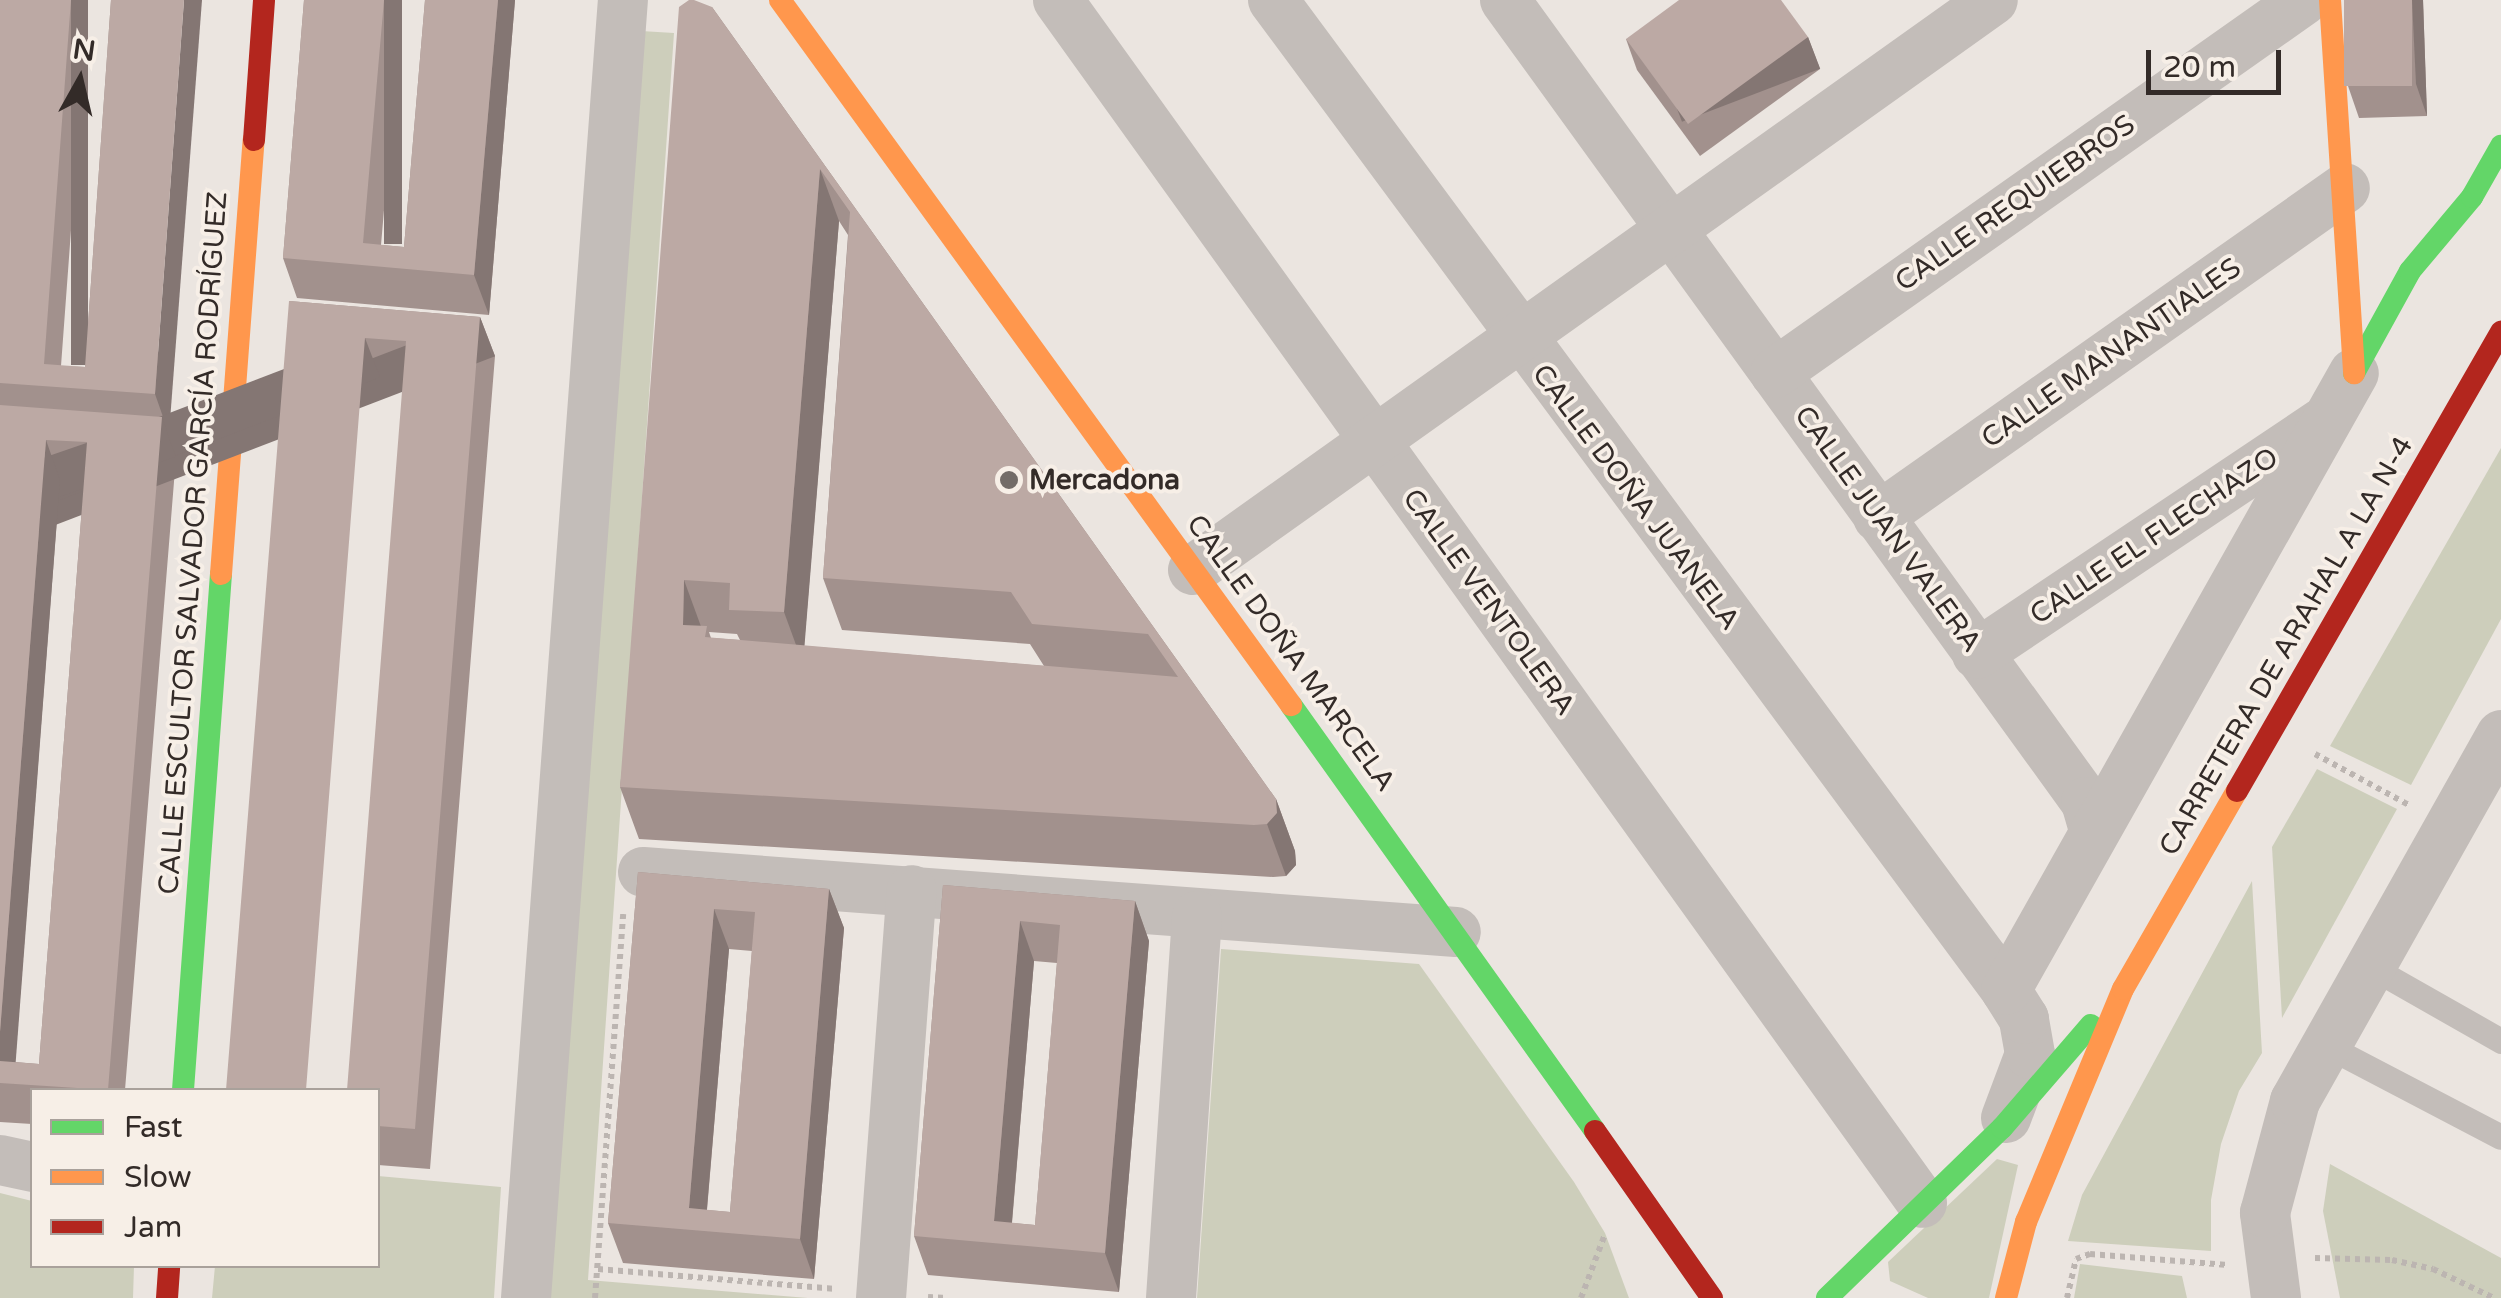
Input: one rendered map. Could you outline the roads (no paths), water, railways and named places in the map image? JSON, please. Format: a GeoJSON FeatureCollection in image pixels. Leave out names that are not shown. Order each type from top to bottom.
{"type":"FeatureCollection","features":[{"type":"Feature","properties":{"kind":"street","name":"CALLE ESCULTOR SALVADOR GARCÍA RODRÍGUEZ"},"geometry":{"type":"LineString","coordinates":[[182,1088],[264,0]]}},
{"type":"Feature","properties":{"kind":"street"},"geometry":{"type":"LineString","coordinates":[[526,1298],[623,0]]}},
{"type":"Feature","properties":{"kind":"street","name":"CALLE DOÑA MARCELA"},"geometry":{"type":"LineString","coordinates":[[780,0],[809,32],[1456,932],[1712,1298]]}},
{"type":"Feature","properties":{"kind":"street","name":"CALLE VENTOLERA"},"geometry":{"type":"LineString","coordinates":[[1058,0],[1922,1203]]}},
{"type":"Feature","properties":{"kind":"street","name":"CALLE DOÑA JUANELA"},"geometry":{"type":"LineString","coordinates":[[1273,0],[1518,338],[2006,990],[2024,1019],[2030,1054],[2002,1128]]}},
{"type":"Feature","properties":{"kind":"street","name":"CALLE JUAN VALERA"},"geometry":{"type":"LineString","coordinates":[[1504,0],[2086,802],[2094,830]]}},
{"type":"Feature","properties":{"kind":"street"},"geometry":{"type":"LineString","coordinates":[[1193,570],[1372,440],[1675,231],[1993,0]]}},
{"type":"Feature","properties":{"kind":"street","name":"CALLE REQUIEBROS"},"geometry":{"type":"LineString","coordinates":[[1776,373],[2244,16],[2304,0]]}},
{"type":"Feature","properties":{"kind":"street"},"geometry":{"type":"LineString","coordinates":[[2330,0],[2354,373]]}},
{"type":"Feature","properties":{"kind":"street"},"geometry":{"type":"LineString","coordinates":[[2006,990],[2410,271],[2472,197],[2501,146]]}},
{"type":"Feature","properties":{"kind":"street","name":"CALLE MANANTIALES"},"geometry":{"type":"LineString","coordinates":[[1878,518],[2345,188]]}},
{"type":"Feature","properties":{"kind":"street","name":"CARRETERA DE ARAHAL A LA N-4"},"geometry":{"type":"LineString","coordinates":[[2006,1298],[2026,1222],[2122,989],[2501,332]]}},
{"type":"Feature","properties":{"kind":"street","name":"CALLE EL FLECHAZO"},"geometry":{"type":"LineString","coordinates":[[1977,654],[2330,417]]}},
{"type":"Feature","properties":{"kind":"street"},"geometry":{"type":"LineString","coordinates":[[2276,1298],[2264,1213],[2275,1156],[2295,1100],[2450,827],[2493,768]]}},
{"type":"Feature","properties":{"kind":"street"},"geometry":{"type":"LineString","coordinates":[[634,890],[912,890],[1198,916],[1456,932]]}},
{"type":"Feature","properties":{"kind":"street"},"geometry":{"type":"LineString","coordinates":[[882,1296],[912,890]]}},
{"type":"Feature","properties":{"kind":"street"},"geometry":{"type":"LineString","coordinates":[[1171,1298],[1198,916]]}},
{"type":"Feature","properties":{"kind":"street","name":"CARRETERA DE ARAHAL A LA N-4"},"geometry":{"type":"LineString","coordinates":[[1827,1298],[2002,1128],[2122,989]]}},
{"type":"Feature","properties":{"kind":"street"},"geometry":{"type":"LineString","coordinates":[[0,1160],[30,1167]]}},
{"type":"Feature","properties":{"kind":"street"},"geometry":{"type":"LineString","coordinates":[[167,1298],[170,1268]]}},
{"type":"Feature","properties":{"kind":"lane"},"geometry":{"type":"LineString","coordinates":[[2371,967],[2497,1036]]}},
{"type":"Feature","properties":{"kind":"lane"},"geometry":{"type":"LineString","coordinates":[[2328,1046],[2501,1137]]}},
{"type":"Feature","properties":{"kind":"place","name":"Mercadona"},"geometry":{"type":"Point","coordinates":[1009,480]}}]}
